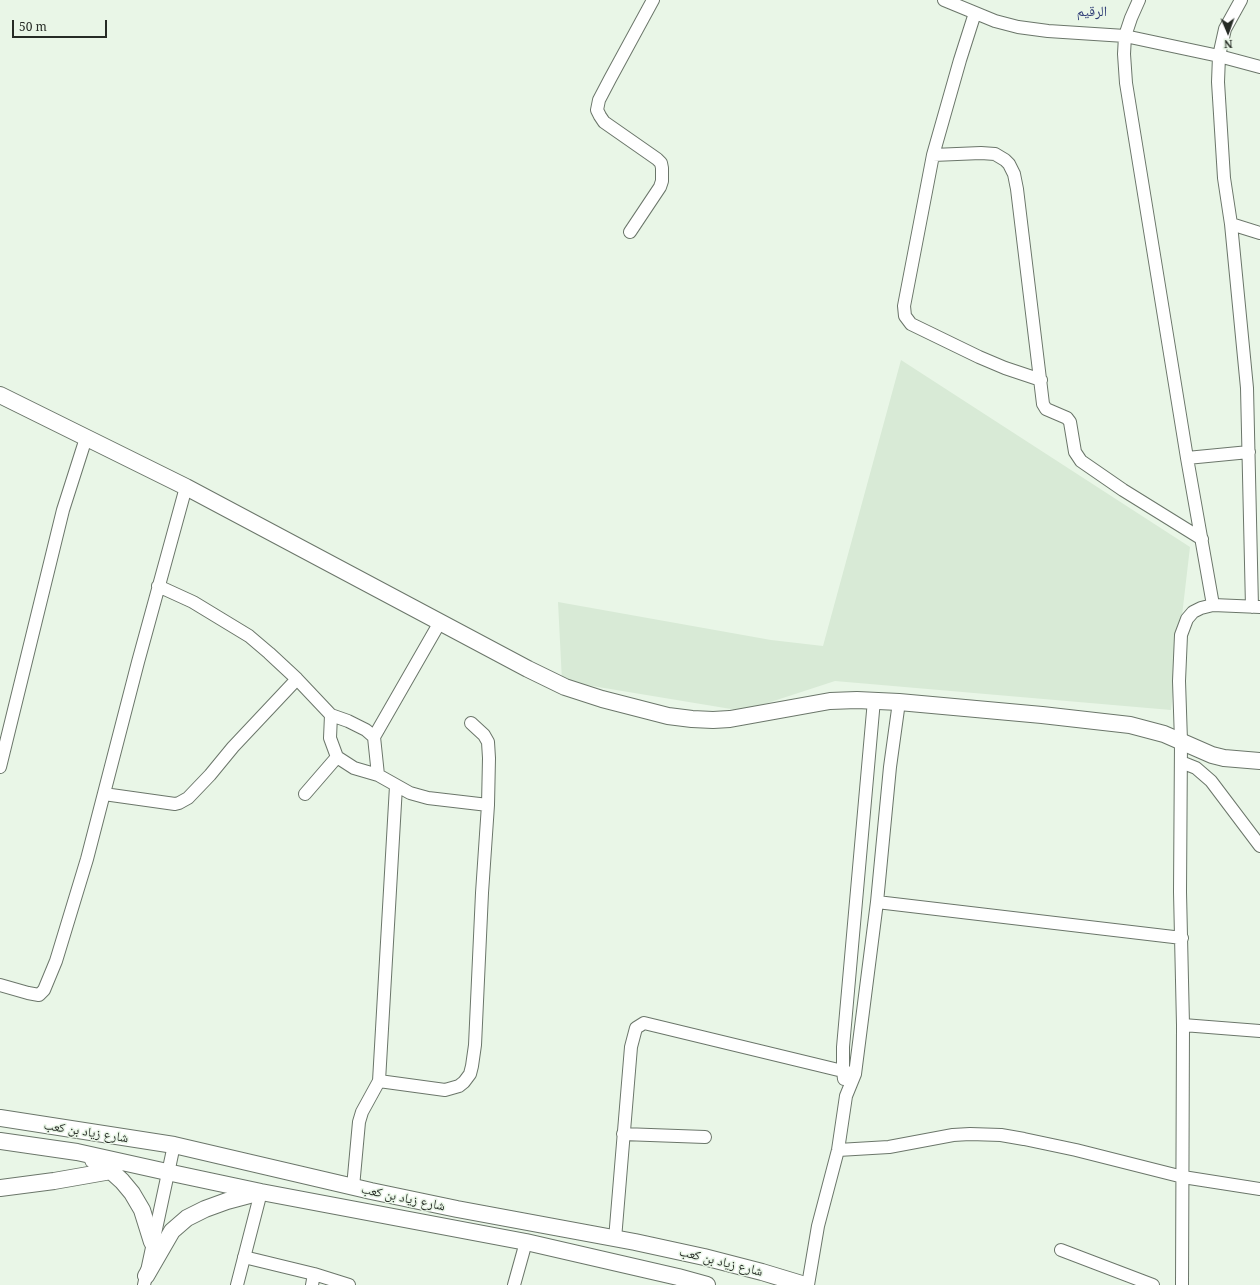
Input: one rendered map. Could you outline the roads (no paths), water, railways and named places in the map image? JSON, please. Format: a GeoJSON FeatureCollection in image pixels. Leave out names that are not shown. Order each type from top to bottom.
{"type":"FeatureCollection","features":[{"type":"Feature","properties":{"kind":"main road"},"geometry":{"type":"LineString","coordinates":[[0,395],[186,487],[528,669],[565,687],[602,700],[668,716],[692,719],[730,719],[830,701],[857,700],[899,702],[1042,715],[1130,724],[1181,741],[1212,755],[1224,758],[1260,761]]}},
{"type":"Feature","properties":{"kind":"main road","name":"شارع زياد بن كعب"},"geometry":{"type":"LineString","coordinates":[[0,1118],[174,1146],[456,1209],[704,1257],[806,1285]]}},
{"type":"Feature","properties":{"kind":"main road","name":"شارع زياد بن كعب"},"geometry":{"type":"LineString","coordinates":[[0,1141],[77,1152],[260,1192],[526,1242],[707,1285]]}},
{"type":"Feature","properties":{"kind":"main road"},"geometry":{"type":"LineString","coordinates":[[77,1152],[111,1171],[127,1187],[146,1220],[152,1242]]}},
{"type":"Feature","properties":{"kind":"main road"},"geometry":{"type":"LineString","coordinates":[[0,1188],[54,1181],[111,1171]]}},
{"type":"Feature","properties":{"kind":"main road"},"geometry":{"type":"LineString","coordinates":[[145,1280],[172,1231],[187,1218],[204,1209],[260,1192]]}},
{"type":"Feature","properties":{"kind":"street"},"geometry":{"type":"LineString","coordinates":[[630,232],[660,187],[662,181],[661,163],[604,122],[597,110],[599,100],[653,0]]}},
{"type":"Feature","properties":{"kind":"street"},"geometry":{"type":"LineString","coordinates":[[944,0],[996,21],[1018,26],[1048,30],[1126,36],[1219,56],[1260,67]]}},
{"type":"Feature","properties":{"kind":"street"},"geometry":{"type":"LineString","coordinates":[[1139,0],[1131,18],[1126,36],[1124,54],[1126,83],[1187,458],[1213,605]]}},
{"type":"Feature","properties":{"kind":"street"},"geometry":{"type":"LineString","coordinates":[[1182,1285],[1183,1025],[1180,892],[1181,741],[1179,681],[1181,635],[1187,619],[1193,612],[1201,608],[1213,605],[1256,607],[1247,388],[1231,224],[1224,178],[1218,82],[1219,56],[1225,29],[1241,0]]}},
{"type":"Feature","properties":{"kind":"street"},"geometry":{"type":"LineString","coordinates":[[975,13],[933,155],[904,306],[905,316],[912,324],[979,357],[1005,368],[1041,380]]}},
{"type":"Feature","properties":{"kind":"street"},"geometry":{"type":"LineString","coordinates":[[933,155],[981,153],[995,154],[1009,164],[1014,174],[1017,189],[1043,404],[1046,409],[1067,418],[1070,422],[1075,452],[1081,461],[1123,490],[1202,539]]}},
{"type":"Feature","properties":{"kind":"street"},"geometry":{"type":"LineString","coordinates":[[1231,224],[1260,233]]}},
{"type":"Feature","properties":{"kind":"street"},"geometry":{"type":"LineString","coordinates":[[0,767],[62,510],[86,438]]}},
{"type":"Feature","properties":{"kind":"street"},"geometry":{"type":"LineString","coordinates":[[1187,458],[1249,452]]}},
{"type":"Feature","properties":{"kind":"street"},"geometry":{"type":"LineString","coordinates":[[0,985],[39,995],[44,990],[56,961],[87,859],[158,586],[186,487]]}},
{"type":"Feature","properties":{"kind":"street"},"geometry":{"type":"LineString","coordinates":[[158,586],[192,602],[249,636],[297,679],[331,715],[366,730],[374,737]]}},
{"type":"Feature","properties":{"kind":"street"},"geometry":{"type":"LineString","coordinates":[[378,775],[374,737],[440,622]]}},
{"type":"Feature","properties":{"kind":"street"},"geometry":{"type":"LineString","coordinates":[[104,794],[175,804],[188,798],[210,775],[233,747],[297,679]]}},
{"type":"Feature","properties":{"kind":"street"},"geometry":{"type":"LineString","coordinates":[[846,1096],[843,1071],[843,1046],[874,700]]}},
{"type":"Feature","properties":{"kind":"street"},"geometry":{"type":"LineString","coordinates":[[806,1285],[818,1226],[838,1150],[846,1096],[855,1074],[877,902],[890,767],[899,702]]}},
{"type":"Feature","properties":{"kind":"street"},"geometry":{"type":"LineString","coordinates":[[331,715],[330,738],[337,757],[354,768],[378,775],[410,793],[428,798],[488,805]]}},
{"type":"Feature","properties":{"kind":"street"},"geometry":{"type":"LineString","coordinates":[[379,1081],[445,1090],[459,1086],[470,1074],[475,1045],[482,893],[488,805],[488,742],[484,735],[471,723]]}},
{"type":"Feature","properties":{"kind":"street"},"geometry":{"type":"LineString","coordinates":[[305,794],[337,757]]}},
{"type":"Feature","properties":{"kind":"street"},"geometry":{"type":"LineString","coordinates":[[1181,762],[1196,768],[1211,781],[1260,846]]}},
{"type":"Feature","properties":{"kind":"street"},"geometry":{"type":"LineString","coordinates":[[353,1187],[362,1112],[379,1081],[396,786]]}},
{"type":"Feature","properties":{"kind":"street"},"geometry":{"type":"LineString","coordinates":[[877,902],[1182,938]]}},
{"type":"Feature","properties":{"kind":"street"},"geometry":{"type":"LineString","coordinates":[[615,1239],[631,1047],[636,1028],[644,1023],[855,1074]]}},
{"type":"Feature","properties":{"kind":"street"},"geometry":{"type":"LineString","coordinates":[[1183,1025],[1260,1031]]}},
{"type":"Feature","properties":{"kind":"street"},"geometry":{"type":"LineString","coordinates":[[623,1134],[705,1137]]}},
{"type":"Feature","properties":{"kind":"street"},"geometry":{"type":"LineString","coordinates":[[838,1150],[889,1147],[953,1135],[1001,1135],[1076,1150],[1183,1177],[1260,1189]]}},
{"type":"Feature","properties":{"kind":"street"},"geometry":{"type":"LineString","coordinates":[[145,1280],[167,1172],[174,1146]]}},
{"type":"Feature","properties":{"kind":"street"},"geometry":{"type":"LineString","coordinates":[[237,1285],[260,1192]]}},
{"type":"Feature","properties":{"kind":"street"},"geometry":{"type":"LineString","coordinates":[[514,1285],[526,1242]]}},
{"type":"Feature","properties":{"kind":"street"},"geometry":{"type":"LineString","coordinates":[[1061,1250],[1153,1285]]}},
{"type":"Feature","properties":{"kind":"street"},"geometry":{"type":"LineString","coordinates":[[244,1257],[313,1280],[349,1285]]}},
{"type":"Feature","properties":{"kind":"district","name":"الرقيم"},"geometry":{"type":"Point","coordinates":[1092,12]}}]}
